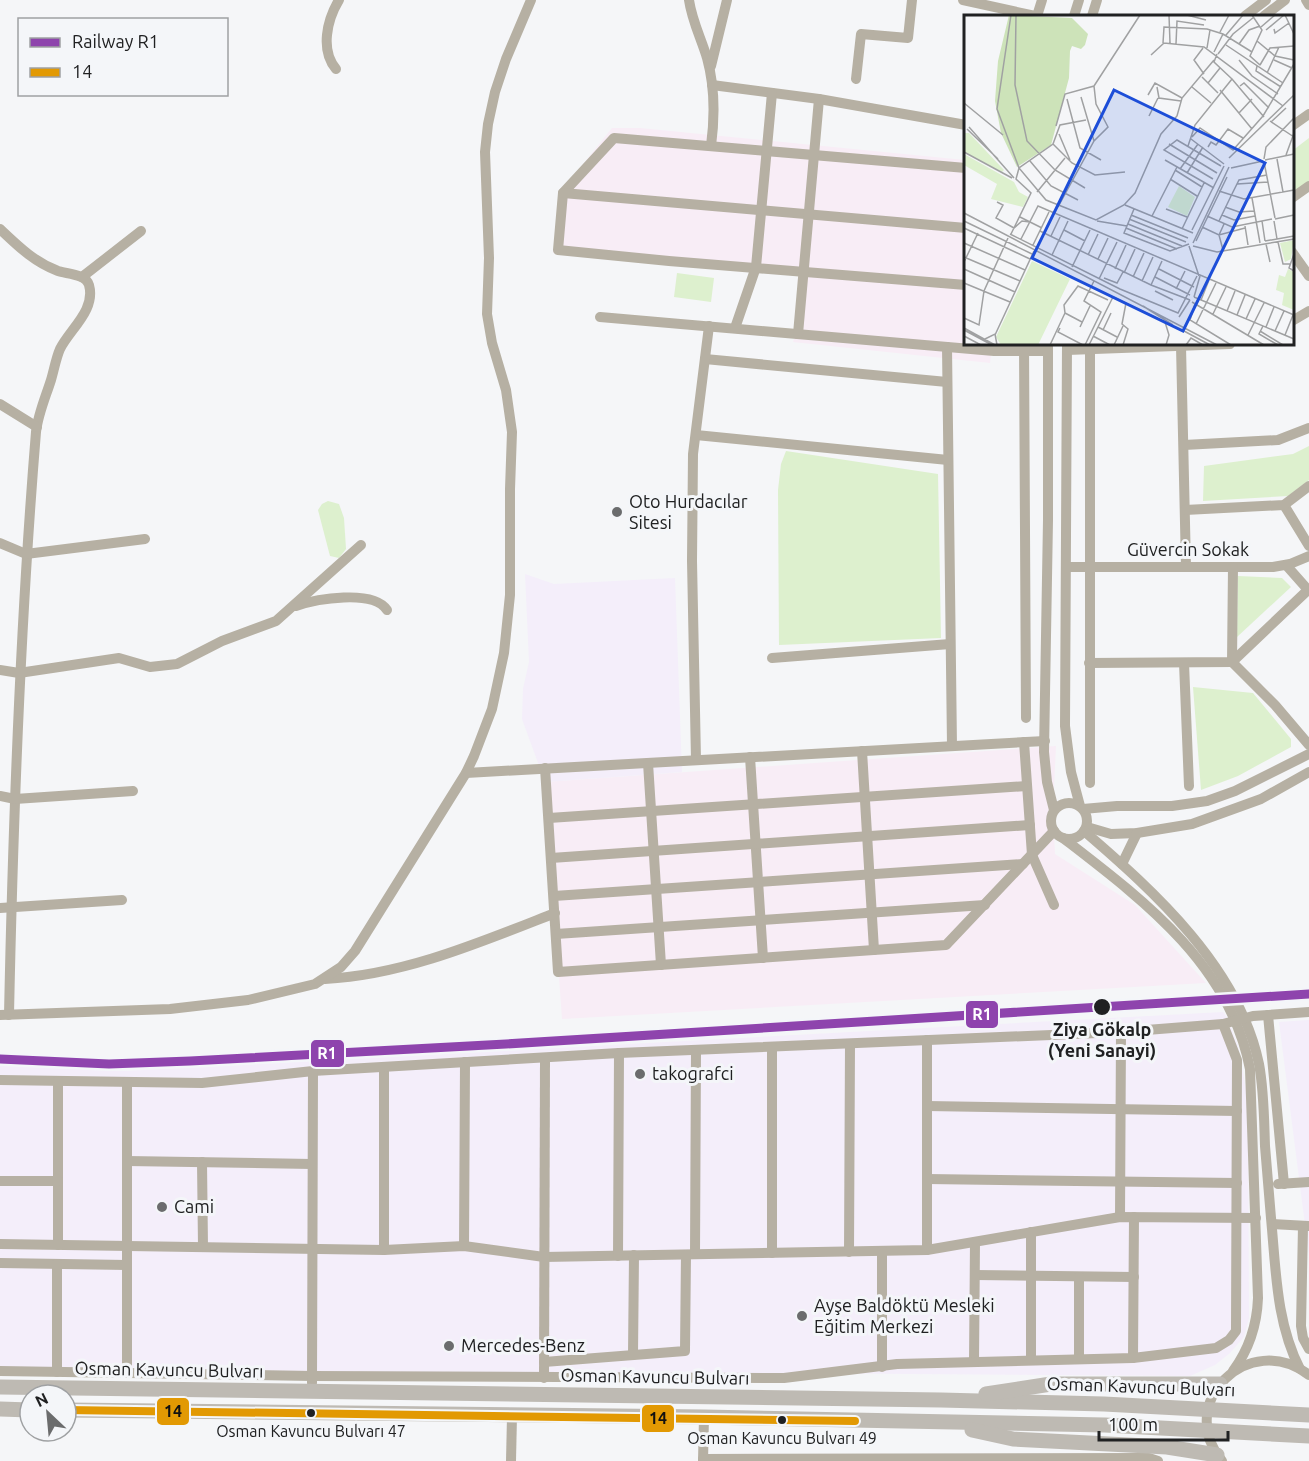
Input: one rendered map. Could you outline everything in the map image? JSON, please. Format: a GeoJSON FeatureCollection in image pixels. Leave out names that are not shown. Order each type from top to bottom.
{"type":"FeatureCollection","features":[{"type":"Feature","properties":{"kind":"highway","name":"Osman Kavuncu Bulvarı"},"geometry":{"type":"LineString","coordinates":[[0,1387],[312,1384],[1104,1404],[1309,1415]]}},
{"type":"Feature","properties":{"kind":"highway"},"geometry":{"type":"LineString","coordinates":[[941,1400],[1051,1384],[1220,1384]]}},
{"type":"Feature","properties":{"kind":"highway"},"geometry":{"type":"LineString","coordinates":[[0,1409],[18,1410]]}},
{"type":"Feature","properties":{"kind":"highway"},"geometry":{"type":"LineString","coordinates":[[78,1410],[704,1417],[1105,1425],[1309,1436]]}},
{"type":"Feature","properties":{"kind":"highway"},"geometry":{"type":"LineString","coordinates":[[940,1423],[1013,1439],[1167,1447],[1220,1458]]}},
{"type":"Feature","properties":{"kind":"street"},"geometry":{"type":"LineString","coordinates":[[336,69],[329,58],[327,44],[330,22],[339,0]]}},
{"type":"Feature","properties":{"kind":"street"},"geometry":{"type":"LineString","coordinates":[[324,979],[341,967],[355,951],[465,773],[481,740],[492,709],[503,663],[509,614],[512,432],[506,390],[492,343],[487,314],[489,258],[486,138],[490,111],[500,74],[531,0]]}},
{"type":"Feature","properties":{"kind":"street"},"geometry":{"type":"LineString","coordinates":[[689,0],[693,22],[710,69],[714,113],[711,146]]}},
{"type":"Feature","properties":{"kind":"street"},"geometry":{"type":"LineString","coordinates":[[710,69],[727,0]]}},
{"type":"Feature","properties":{"kind":"street"},"geometry":{"type":"LineString","coordinates":[[856,79],[861,34],[908,38],[912,0]]}},
{"type":"Feature","properties":{"kind":"street"},"geometry":{"type":"LineString","coordinates":[[963,0],[1031,15]]}},
{"type":"Feature","properties":{"kind":"street"},"geometry":{"type":"LineString","coordinates":[[1036,15],[1042,0]]}},
{"type":"Feature","properties":{"kind":"street"},"geometry":{"type":"LineString","coordinates":[[1074,15],[1079,0]]}},
{"type":"Feature","properties":{"kind":"street"},"geometry":{"type":"LineString","coordinates":[[1092,15],[1097,0]]}},
{"type":"Feature","properties":{"kind":"street"},"geometry":{"type":"LineString","coordinates":[[1246,15],[1266,0]]}},
{"type":"Feature","properties":{"kind":"street"},"geometry":{"type":"LineString","coordinates":[[1265,15],[1284,0]]}},
{"type":"Feature","properties":{"kind":"street"},"geometry":{"type":"LineString","coordinates":[[1306,0],[1309,4]]}},
{"type":"Feature","properties":{"kind":"street"},"geometry":{"type":"LineString","coordinates":[[712,85],[819,99],[964,124]]}},
{"type":"Feature","properties":{"kind":"street"},"geometry":{"type":"LineString","coordinates":[[735,328],[756,267],[772,93]]}},
{"type":"Feature","properties":{"kind":"street"},"geometry":{"type":"LineString","coordinates":[[798,334],[819,99]]}},
{"type":"Feature","properties":{"kind":"street"},"geometry":{"type":"LineString","coordinates":[[1294,125],[1309,114]]}},
{"type":"Feature","properties":{"kind":"street"},"geometry":{"type":"LineString","coordinates":[[964,168],[614,138],[563,193],[558,250],[964,285]]}},
{"type":"Feature","properties":{"kind":"street"},"geometry":{"type":"LineString","coordinates":[[1294,197],[1309,186]]}},
{"type":"Feature","properties":{"kind":"street"},"geometry":{"type":"LineString","coordinates":[[563,193],[964,228]]}},
{"type":"Feature","properties":{"kind":"street"},"geometry":{"type":"LineString","coordinates":[[0,229],[24,252],[40,263],[82,277],[89,285],[89,303],[85,313],[60,349],[37,427],[19,673],[15,799],[6,908],[4,1015],[143,1011],[214,1005],[294,990],[324,979],[397,968],[484,940],[555,913]]}},
{"type":"Feature","properties":{"kind":"street"},"geometry":{"type":"LineString","coordinates":[[82,277],[141,231]]}},
{"type":"Feature","properties":{"kind":"street"},"geometry":{"type":"LineString","coordinates":[[1294,254],[1309,276]]}},
{"type":"Feature","properties":{"kind":"street"},"geometry":{"type":"LineString","coordinates":[[1294,320],[1309,311]]}},
{"type":"Feature","properties":{"kind":"street"},"geometry":{"type":"LineString","coordinates":[[600,317],[946,347],[1048,347],[1045,741],[1047,782],[1054,810],[1051,819],[1059,835],[1120,882],[1155,912],[1185,943],[1215,982],[1230,1008],[1241,1033],[1250,1069],[1260,1149],[1269,1185],[1280,1310],[1284,1331],[1294,1357],[1305,1372]]}},
{"type":"Feature","properties":{"kind":"street"},"geometry":{"type":"LineString","coordinates":[[696,760],[692,561],[693,454],[709,326]]}},
{"type":"Feature","properties":{"kind":"street"},"geometry":{"type":"LineString","coordinates":[[545,768],[558,972],[946,945],[1032,855],[1059,835],[1077,837],[1085,829],[1087,818],[1071,772],[1065,726],[1067,347],[1185,345],[1186,567]]}},
{"type":"Feature","properties":{"kind":"street"},"geometry":{"type":"LineString","coordinates":[[1090,346],[1090,783]]}},
{"type":"Feature","properties":{"kind":"street"},"geometry":{"type":"LineString","coordinates":[[946,347],[952,746]]}},
{"type":"Feature","properties":{"kind":"street"},"geometry":{"type":"LineString","coordinates":[[1024,347],[1026,718]]}},
{"type":"Feature","properties":{"kind":"street"},"geometry":{"type":"LineString","coordinates":[[705,359],[947,382]]}},
{"type":"Feature","properties":{"kind":"street"},"geometry":{"type":"LineString","coordinates":[[0,404],[37,427]]}},
{"type":"Feature","properties":{"kind":"street"},"geometry":{"type":"LineString","coordinates":[[1184,445],[1278,440],[1309,428]]}},
{"type":"Feature","properties":{"kind":"street"},"geometry":{"type":"LineString","coordinates":[[696,435],[948,460]]}},
{"type":"Feature","properties":{"kind":"street"},"geometry":{"type":"LineString","coordinates":[[1185,510],[1284,505],[1309,486]]}},
{"type":"Feature","properties":{"kind":"street"},"geometry":{"type":"LineString","coordinates":[[1284,505],[1309,546]]}},
{"type":"Feature","properties":{"kind":"street"},"geometry":{"type":"LineString","coordinates":[[0,543],[26,554],[145,539]]}},
{"type":"Feature","properties":{"kind":"street"},"geometry":{"type":"LineString","coordinates":[[0,670],[19,673],[119,658],[150,667],[177,664],[222,641],[269,625],[293,607],[361,545]]}},
{"type":"Feature","properties":{"kind":"street","name":"Güvercin Sokak"},"geometry":{"type":"LineString","coordinates":[[1066,567],[1286,565],[1309,556]]}},
{"type":"Feature","properties":{"kind":"street"},"geometry":{"type":"LineString","coordinates":[[1089,663],[1232,662],[1309,590],[1286,565]]}},
{"type":"Feature","properties":{"kind":"street"},"geometry":{"type":"LineString","coordinates":[[1233,567],[1232,662],[1275,705],[1309,746]]}},
{"type":"Feature","properties":{"kind":"street"},"geometry":{"type":"LineString","coordinates":[[293,607],[324,599],[350,598],[375,600],[387,610]]}},
{"type":"Feature","properties":{"kind":"street"},"geometry":{"type":"LineString","coordinates":[[772,658],[950,644]]}},
{"type":"Feature","properties":{"kind":"street"},"geometry":{"type":"LineString","coordinates":[[1184,663],[1189,786]]}},
{"type":"Feature","properties":{"kind":"street"},"geometry":{"type":"LineString","coordinates":[[465,773],[1045,741]]}},
{"type":"Feature","properties":{"kind":"street"},"geometry":{"type":"LineString","coordinates":[[1024,742],[1032,855],[1054,905]]}},
{"type":"Feature","properties":{"kind":"street"},"geometry":{"type":"LineString","coordinates":[[862,751],[874,950]]}},
{"type":"Feature","properties":{"kind":"street"},"geometry":{"type":"LineString","coordinates":[[1054,810],[1066,803],[1082,807],[1172,806],[1207,801],[1235,791],[1309,754]]}},
{"type":"Feature","properties":{"kind":"street"},"geometry":{"type":"LineString","coordinates":[[750,757],[763,958]]}},
{"type":"Feature","properties":{"kind":"street"},"geometry":{"type":"LineString","coordinates":[[648,763],[661,965]]}},
{"type":"Feature","properties":{"kind":"street"},"geometry":{"type":"LineString","coordinates":[[1085,829],[1111,834],[1137,833],[1192,824],[1262,799],[1309,772]]}},
{"type":"Feature","properties":{"kind":"street"},"geometry":{"type":"LineString","coordinates":[[549,818],[1027,786]]}},
{"type":"Feature","properties":{"kind":"street"},"geometry":{"type":"LineString","coordinates":[[0,796],[15,799],[133,791]]}},
{"type":"Feature","properties":{"kind":"street"},"geometry":{"type":"LineString","coordinates":[[551,858],[1030,825]]}},
{"type":"Feature","properties":{"kind":"street"},"geometry":{"type":"LineString","coordinates":[[1085,829],[1167,910],[1206,954],[1222,976],[1238,1007],[1259,1063],[1263,1091],[1256,1218],[1258,1298],[1256,1321],[1248,1347],[1233,1371],[1220,1384],[1212,1397],[1208,1412],[1207,1427],[1211,1442],[1220,1458]]}},
{"type":"Feature","properties":{"kind":"street"},"geometry":{"type":"LineString","coordinates":[[1122,864],[1137,833]]}},
{"type":"Feature","properties":{"kind":"street"},"geometry":{"type":"LineString","coordinates":[[554,896],[1023,864]]}},
{"type":"Feature","properties":{"kind":"street"},"geometry":{"type":"LineString","coordinates":[[6,908],[122,900]]}},
{"type":"Feature","properties":{"kind":"street"},"geometry":{"type":"LineString","coordinates":[[556,934],[985,905]]}},
{"type":"Feature","properties":{"kind":"street"},"geometry":{"type":"LineString","coordinates":[[0,1080],[202,1083],[313,1071],[619,1053],[1121,1032],[1223,1024],[1253,1016],[1309,1012]]}},
{"type":"Feature","properties":{"kind":"street"},"geometry":{"type":"LineString","coordinates":[[1268,1015],[1284,1184]]}},
{"type":"Feature","properties":{"kind":"street"},"geometry":{"type":"LineString","coordinates":[[0,1371],[127,1373],[312,1384],[544,1378],[783,1378],[897,1364],[1134,1358],[1215,1348],[1225,1344],[1236,1331],[1237,1060],[1223,1024]]}},
{"type":"Feature","properties":{"kind":"street"},"geometry":{"type":"LineString","coordinates":[[1120,1217],[1121,1032]]}},
{"type":"Feature","properties":{"kind":"street"},"geometry":{"type":"LineString","coordinates":[[927,1040],[927,1250]]}},
{"type":"Feature","properties":{"kind":"street"},"geometry":{"type":"LineString","coordinates":[[849,1252],[850,1044]]}},
{"type":"Feature","properties":{"kind":"street"},"geometry":{"type":"LineString","coordinates":[[772,1047],[772,1253]]}},
{"type":"Feature","properties":{"kind":"street"},"geometry":{"type":"LineString","coordinates":[[544,1362],[685,1350],[696,1050]]}},
{"type":"Feature","properties":{"kind":"street"},"geometry":{"type":"LineString","coordinates":[[618,1256],[619,1053]]}},
{"type":"Feature","properties":{"kind":"street"},"geometry":{"type":"LineString","coordinates":[[544,1378],[545,1058]]}},
{"type":"Feature","properties":{"kind":"street"},"geometry":{"type":"LineString","coordinates":[[464,1245],[465,1062]]}},
{"type":"Feature","properties":{"kind":"street"},"geometry":{"type":"LineString","coordinates":[[384,1067],[384,1250]]}},
{"type":"Feature","properties":{"kind":"street"},"geometry":{"type":"LineString","coordinates":[[312,1384],[313,1071]]}},
{"type":"Feature","properties":{"kind":"street"},"geometry":{"type":"LineString","coordinates":[[58,1081],[58,1245]]}},
{"type":"Feature","properties":{"kind":"street"},"geometry":{"type":"LineString","coordinates":[[127,1082],[127,1373]]}},
{"type":"Feature","properties":{"kind":"street"},"geometry":{"type":"LineString","coordinates":[[927,1106],[1237,1111]]}},
{"type":"Feature","properties":{"kind":"street"},"geometry":{"type":"LineString","coordinates":[[127,1161],[312,1164]]}},
{"type":"Feature","properties":{"kind":"street"},"geometry":{"type":"LineString","coordinates":[[202,1162],[203,1247]]}},
{"type":"Feature","properties":{"kind":"street"},"geometry":{"type":"LineString","coordinates":[[927,1179],[1237,1183]]}},
{"type":"Feature","properties":{"kind":"street"},"geometry":{"type":"LineString","coordinates":[[0,1181],[58,1182]]}},
{"type":"Feature","properties":{"kind":"street"},"geometry":{"type":"LineString","coordinates":[[1269,1185],[1309,1182]]}},
{"type":"Feature","properties":{"kind":"street"},"geometry":{"type":"LineString","coordinates":[[0,1244],[384,1250],[464,1245],[544,1257],[849,1252],[927,1250],[1120,1217],[1256,1218]]}},
{"type":"Feature","properties":{"kind":"street"},"geometry":{"type":"LineString","coordinates":[[1134,1217],[1134,1358]]}},
{"type":"Feature","properties":{"kind":"street"},"geometry":{"type":"LineString","coordinates":[[1272,1224],[1306,1226],[1301,1326],[1308,1346],[1294,1357]]}},
{"type":"Feature","properties":{"kind":"street"},"geometry":{"type":"LineString","coordinates":[[1031,1232],[1031,1360]]}},
{"type":"Feature","properties":{"kind":"street"},"geometry":{"type":"LineString","coordinates":[[974,1362],[975,1242]]}},
{"type":"Feature","properties":{"kind":"street"},"geometry":{"type":"LineString","coordinates":[[882,1251],[882,1367]]}},
{"type":"Feature","properties":{"kind":"street"},"geometry":{"type":"LineString","coordinates":[[633,1256],[633,1355]]}},
{"type":"Feature","properties":{"kind":"street"},"geometry":{"type":"LineString","coordinates":[[0,1263],[127,1265]]}},
{"type":"Feature","properties":{"kind":"street"},"geometry":{"type":"LineString","coordinates":[[57,1264],[57,1372]]}},
{"type":"Feature","properties":{"kind":"street"},"geometry":{"type":"LineString","coordinates":[[975,1275],[1134,1277]]}},
{"type":"Feature","properties":{"kind":"street"},"geometry":{"type":"LineString","coordinates":[[1079,1276],[1079,1359]]}},
{"type":"Feature","properties":{"kind":"street"},"geometry":{"type":"LineString","coordinates":[[1233,1371],[1246,1364],[1267,1360],[1287,1363],[1305,1372]]}},
{"type":"Feature","properties":{"kind":"street"},"geometry":{"type":"LineString","coordinates":[[511,1461],[512,1416]]}},
{"type":"Feature","properties":{"kind":"street"},"geometry":{"type":"LineString","coordinates":[[704,1417],[703,1460],[1149,1458],[1158,1461]]}},
{"type":"Feature","properties":{"kind":"shaded area"},"geometry":{"type":"Polygon","coordinates":[[[612,128],[640,128],[964,160],[964,345],[992,345],[990,363],[793,342],[797,330],[798,270],[553,253],[564,188],[612,128]]]}},
{"type":"Feature","properties":{"kind":"shaded area"},"geometry":{"type":"Polygon","coordinates":[[[525,574],[554,584],[675,578],[682,772],[545,782],[522,719],[523,689],[529,662],[525,574]]]}},
{"type":"Feature","properties":{"kind":"shaded area"},"geometry":{"type":"Polygon","coordinates":[[[1056,746],[1053,811],[1055,854],[1135,905],[1206,983],[562,1019],[545,782],[1056,746]]]}},
{"type":"Feature","properties":{"kind":"shaded area"},"geometry":{"type":"Polygon","coordinates":[[[1223,1012],[1238,1046],[1248,1100],[1249,1318],[1244,1337],[1230,1353],[1215,1365],[1190,1376],[764,1373],[0,1373],[0,1065],[125,1071],[1223,1012]]]}},
{"type":"Feature","properties":{"kind":"shaded area"},"geometry":{"type":"Polygon","coordinates":[[[1309,1020],[1309,1256],[1279,1022],[1309,1020]]]}},
{"type":"Feature","properties":{"kind":"green space"},"geometry":{"type":"Polygon","coordinates":[[[1309,138],[1309,185],[1294,195],[1294,149],[1309,138]]]}},
{"type":"Feature","properties":{"kind":"green space"},"geometry":{"type":"Polygon","coordinates":[[[677,273],[714,278],[711,302],[674,297],[677,273]]]}},
{"type":"Feature","properties":{"kind":"green space"},"geometry":{"type":"Polygon","coordinates":[[[1309,446],[1309,480],[1288,496],[1203,501],[1204,466],[1293,454],[1309,446]]]}},
{"type":"Feature","properties":{"kind":"green space"},"geometry":{"type":"Polygon","coordinates":[[[786,451],[938,474],[941,638],[779,645],[778,490],[781,464],[786,451]]]}},
{"type":"Feature","properties":{"kind":"green space"},"geometry":{"type":"Polygon","coordinates":[[[328,501],[339,504],[344,518],[346,549],[339,558],[330,556],[318,510],[328,501]]]}},
{"type":"Feature","properties":{"kind":"green space"},"geometry":{"type":"Polygon","coordinates":[[[1238,576],[1282,578],[1291,587],[1237,637],[1238,576]]]}},
{"type":"Feature","properties":{"kind":"green space"},"geometry":{"type":"Polygon","coordinates":[[[1193,687],[1253,693],[1291,739],[1291,747],[1238,776],[1201,790],[1193,687]]]}},
{"type":"Feature","properties":{"kind":"rail line","name":"R1"},"geometry":{"type":"LineString","coordinates":[[0,1059],[109,1064],[190,1061],[506,1044],[1309,994]]}},
{"type":"Feature","properties":{"kind":"transit line","name":"14"},"geometry":{"type":"LineString","coordinates":[[78,1410],[855,1421]]}},
{"type":"Feature","properties":{"kind":"place","name":"Oto Hurdacılar Sitesi"},"geometry":{"type":"Point","coordinates":[617,512]}},
{"type":"Feature","properties":{"kind":"place","name":"Ziya Gökalp (Yeni Sanayi)"},"geometry":{"type":"Point","coordinates":[1102,1007]}},
{"type":"Feature","properties":{"kind":"place","name":"takografci"},"geometry":{"type":"Point","coordinates":[640,1074]}},
{"type":"Feature","properties":{"kind":"place","name":"Cami"},"geometry":{"type":"Point","coordinates":[162,1207]}},
{"type":"Feature","properties":{"kind":"place","name":"Ayşe Baldöktü Mesleki Eğitim Merkezi"},"geometry":{"type":"Point","coordinates":[802,1316]}},
{"type":"Feature","properties":{"kind":"place","name":"Mercedes-Benz"},"geometry":{"type":"Point","coordinates":[449,1346]}},
{"type":"Feature","properties":{"kind":"place","name":"Osman Kavuncu Bulvarı 47"},"geometry":{"type":"Point","coordinates":[311,1413]}},
{"type":"Feature","properties":{"kind":"place","name":"Osman Kavuncu Bulvarı 49"},"geometry":{"type":"Point","coordinates":[782,1420]}}]}
